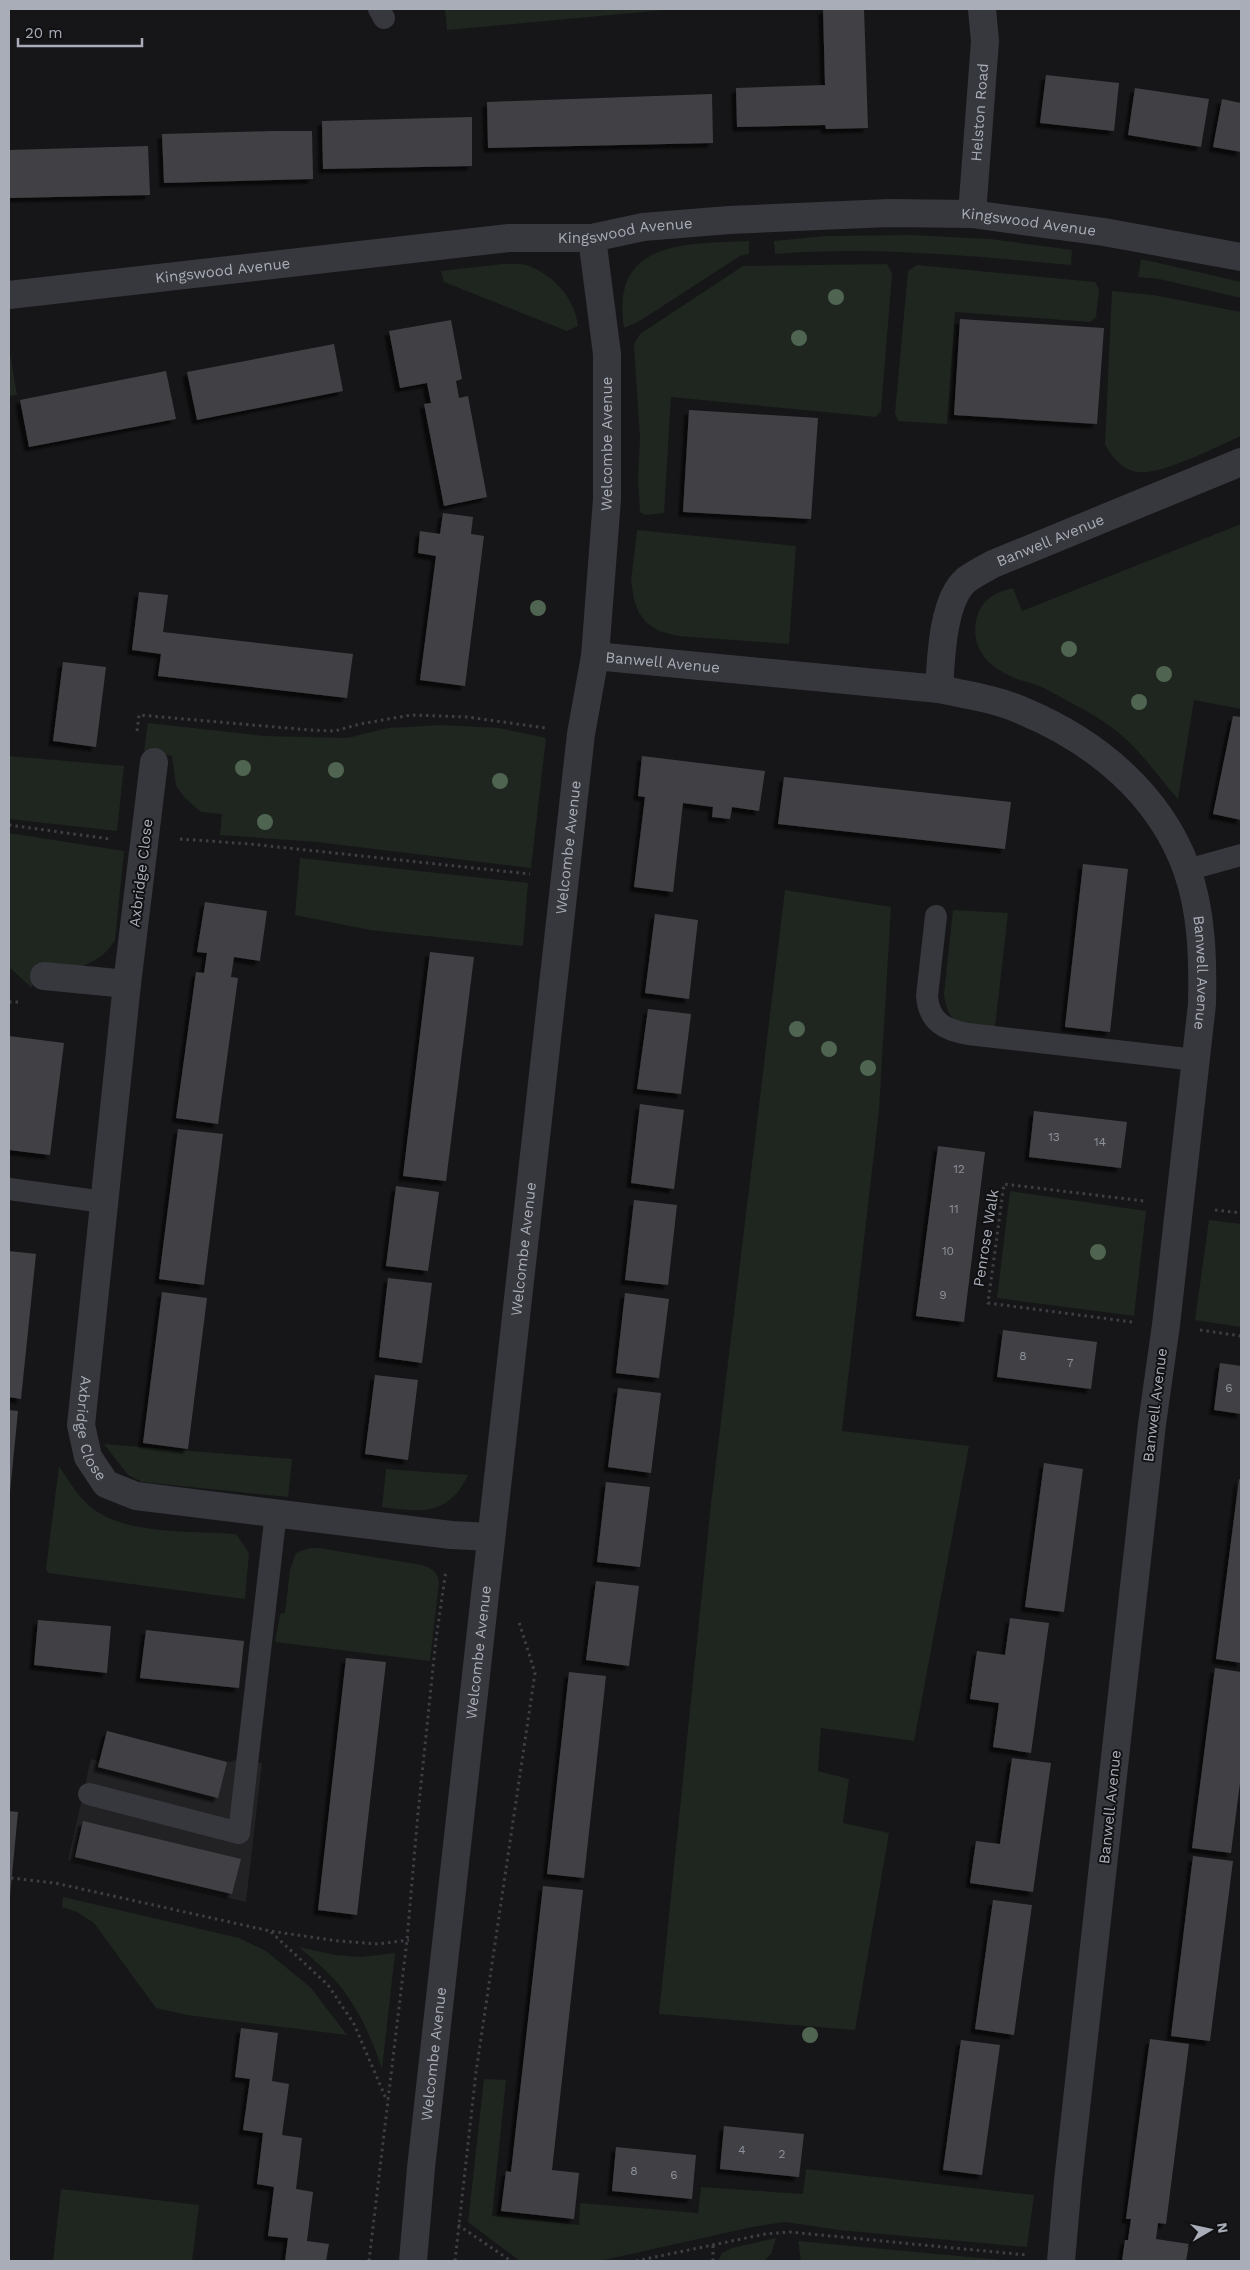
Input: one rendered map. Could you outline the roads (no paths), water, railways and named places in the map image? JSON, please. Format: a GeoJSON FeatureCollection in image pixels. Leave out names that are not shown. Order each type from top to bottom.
{"type":"FeatureCollection","features":[{"type":"Feature","properties":{"kind":"street","name":"Helston Road"},"geometry":{"type":"LineString","coordinates":[[972,214],[985,41],[982,9]]}},
{"type":"Feature","properties":{"kind":"street","name":"Kingswood Avenue"},"geometry":{"type":"LineString","coordinates":[[9,295],[509,238],[592,238],[643,227],[729,220],[889,213],[972,214],[1104,232],[1241,257]]}},
{"type":"Feature","properties":{"kind":"street","name":"Welcombe Avenue"},"geometry":{"type":"LineString","coordinates":[[413,2261],[421,2168],[581,734],[594,656],[606,499],[607,354],[592,238]]}},
{"type":"Feature","properties":{"kind":"street","name":"Banwell Avenue"},"geometry":{"type":"LineString","coordinates":[[939,689],[946,622],[953,601],[965,581],[993,564],[1241,462]]}},
{"type":"Feature","properties":{"kind":"street","name":"Banwell Avenue"},"geometry":{"type":"LineString","coordinates":[[594,656],[939,689],[985,698],[1022,710],[1076,737],[1097,751],[1137,787],[1153,808],[1174,842],[1187,870],[1195,905],[1203,971],[1202,1004],[1166,1325],[1151,1434],[1068,2181],[1062,2260]]}},
{"type":"Feature","properties":{"kind":"street","name":"Axbridge Close"},"geometry":{"type":"LineString","coordinates":[[154,762],[127,984],[81,1425],[88,1457],[106,1484],[136,1496],[451,1535],[491,1537]]}},
{"type":"Feature","properties":{"kind":"street"},"geometry":{"type":"LineString","coordinates":[[44,976],[127,984]]}},
{"type":"Feature","properties":{"kind":"lane"},"geometry":{"type":"LineString","coordinates":[[1187,870],[1241,855]]}},
{"type":"Feature","properties":{"kind":"lane"},"geometry":{"type":"LineString","coordinates":[[936,916],[926,996],[927,1006],[939,1024],[952,1031],[968,1034],[1196,1060]]}},
{"type":"Feature","properties":{"kind":"lane"},"geometry":{"type":"LineString","coordinates":[[9,1189],[104,1202]]}},
{"type":"Feature","properties":{"kind":"lane"},"geometry":{"type":"LineString","coordinates":[[88,1794],[239,1833],[276,1512]]}}]}
